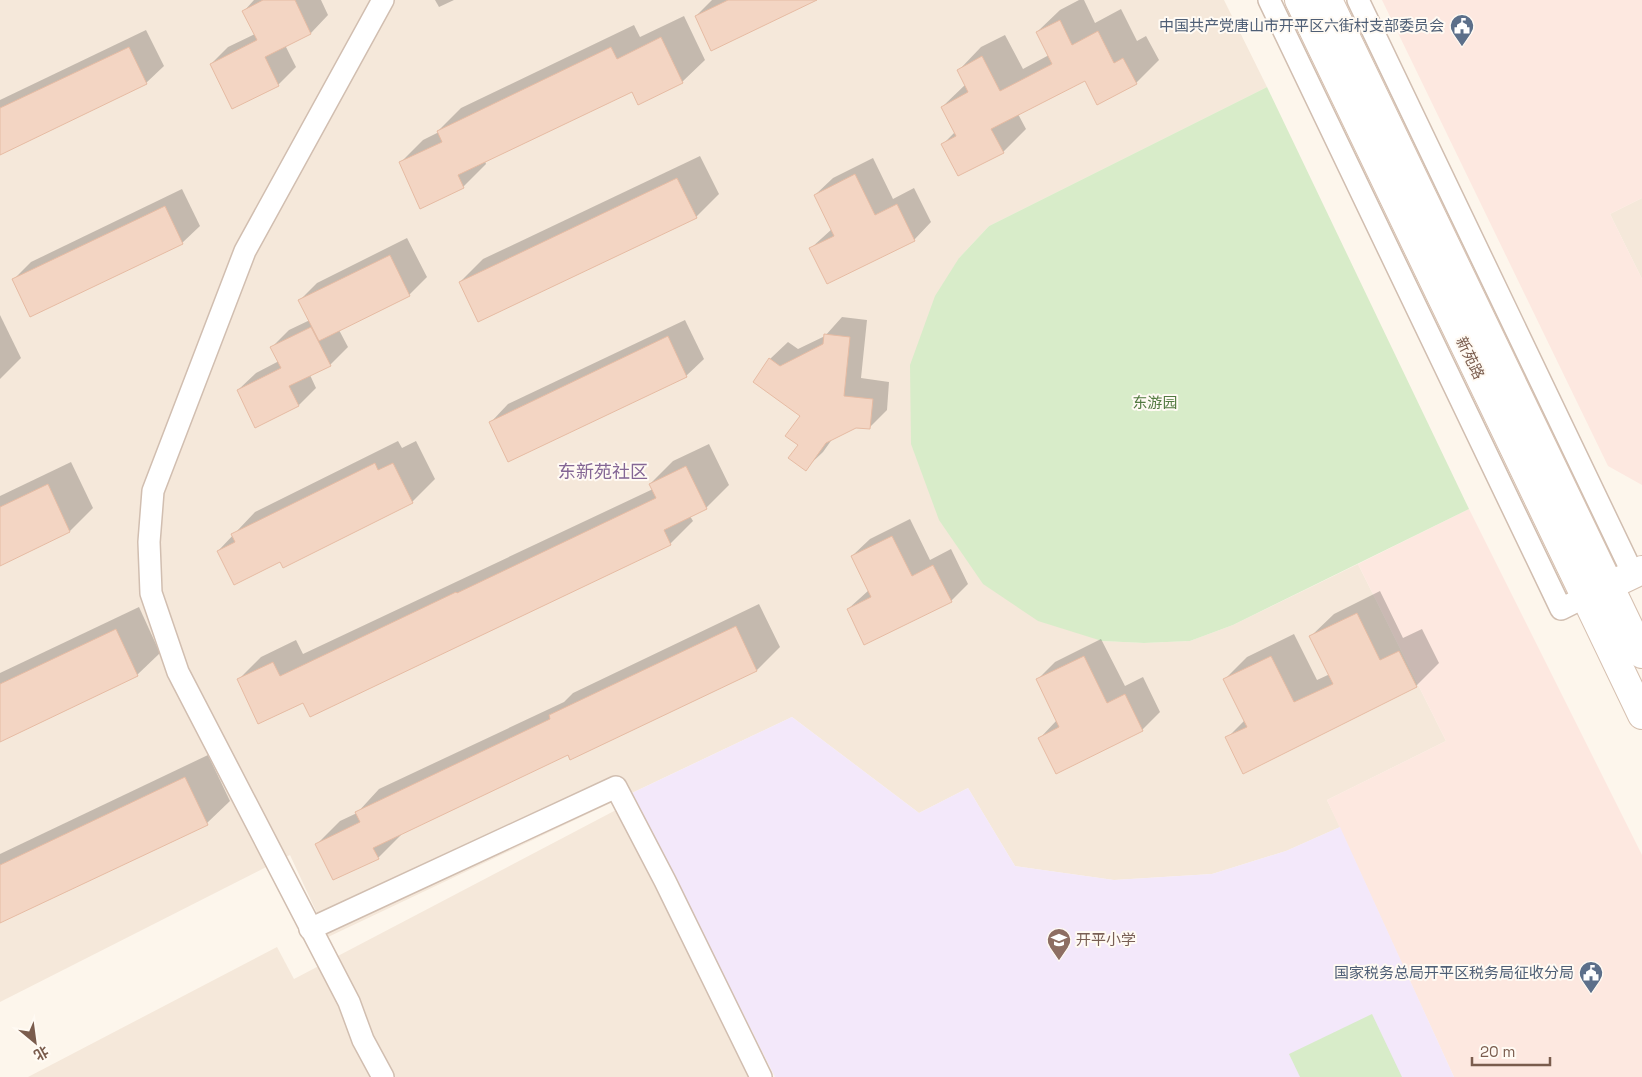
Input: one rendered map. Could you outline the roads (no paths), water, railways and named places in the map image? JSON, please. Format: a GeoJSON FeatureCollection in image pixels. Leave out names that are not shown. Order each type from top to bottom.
{"type":"FeatureCollection","features":[{"type":"Feature","properties":{"kind":"main road","name":"新苑路"},"geometry":{"type":"LineString","coordinates":[[1300,0],[1642,715]]}},
{"type":"Feature","properties":{"kind":"main road","name":"新苑路"},"geometry":{"type":"LineString","coordinates":[[1328,0],[1628,577],[1642,654]]}},
{"type":"Feature","properties":{"kind":"main road"},"geometry":{"type":"LineString","coordinates":[[1585,598],[1628,577]]}},
{"type":"Feature","properties":{"kind":"street"},"geometry":{"type":"LineString","coordinates":[[383,0],[245,251],[153,492],[149,542],[151,594],[178,672],[348,1002],[363,1040],[383,1077]]}},
{"type":"Feature","properties":{"kind":"street"},"geometry":{"type":"LineString","coordinates":[[1269,0],[1561,609],[1585,598]]}},
{"type":"Feature","properties":{"kind":"street"},"geometry":{"type":"LineString","coordinates":[[1358,0],[1628,577]]}},
{"type":"Feature","properties":{"kind":"street"},"geometry":{"type":"LineString","coordinates":[[310,929],[616,787],[761,1077]]}},
{"type":"Feature","properties":{"kind":"place","name":"中国共产党唐山市开平区六街村支部委员会"},"geometry":{"type":"Point","coordinates":[1462,47]}},
{"type":"Feature","properties":{"kind":"place","name":"开平小学"},"geometry":{"type":"Point","coordinates":[1059,961]}},
{"type":"Feature","properties":{"kind":"place","name":"国家税务总局开平区税务局征收分局"},"geometry":{"type":"Point","coordinates":[1591,994]}},
{"type":"Feature","properties":{"kind":"district","name":"东新苑社区"},"geometry":{"type":"Point","coordinates":[603,472]}},
{"type":"Feature","properties":{"kind":"park label","name":"东游园"},"geometry":{"type":"Point","coordinates":[1155,403]}}]}
